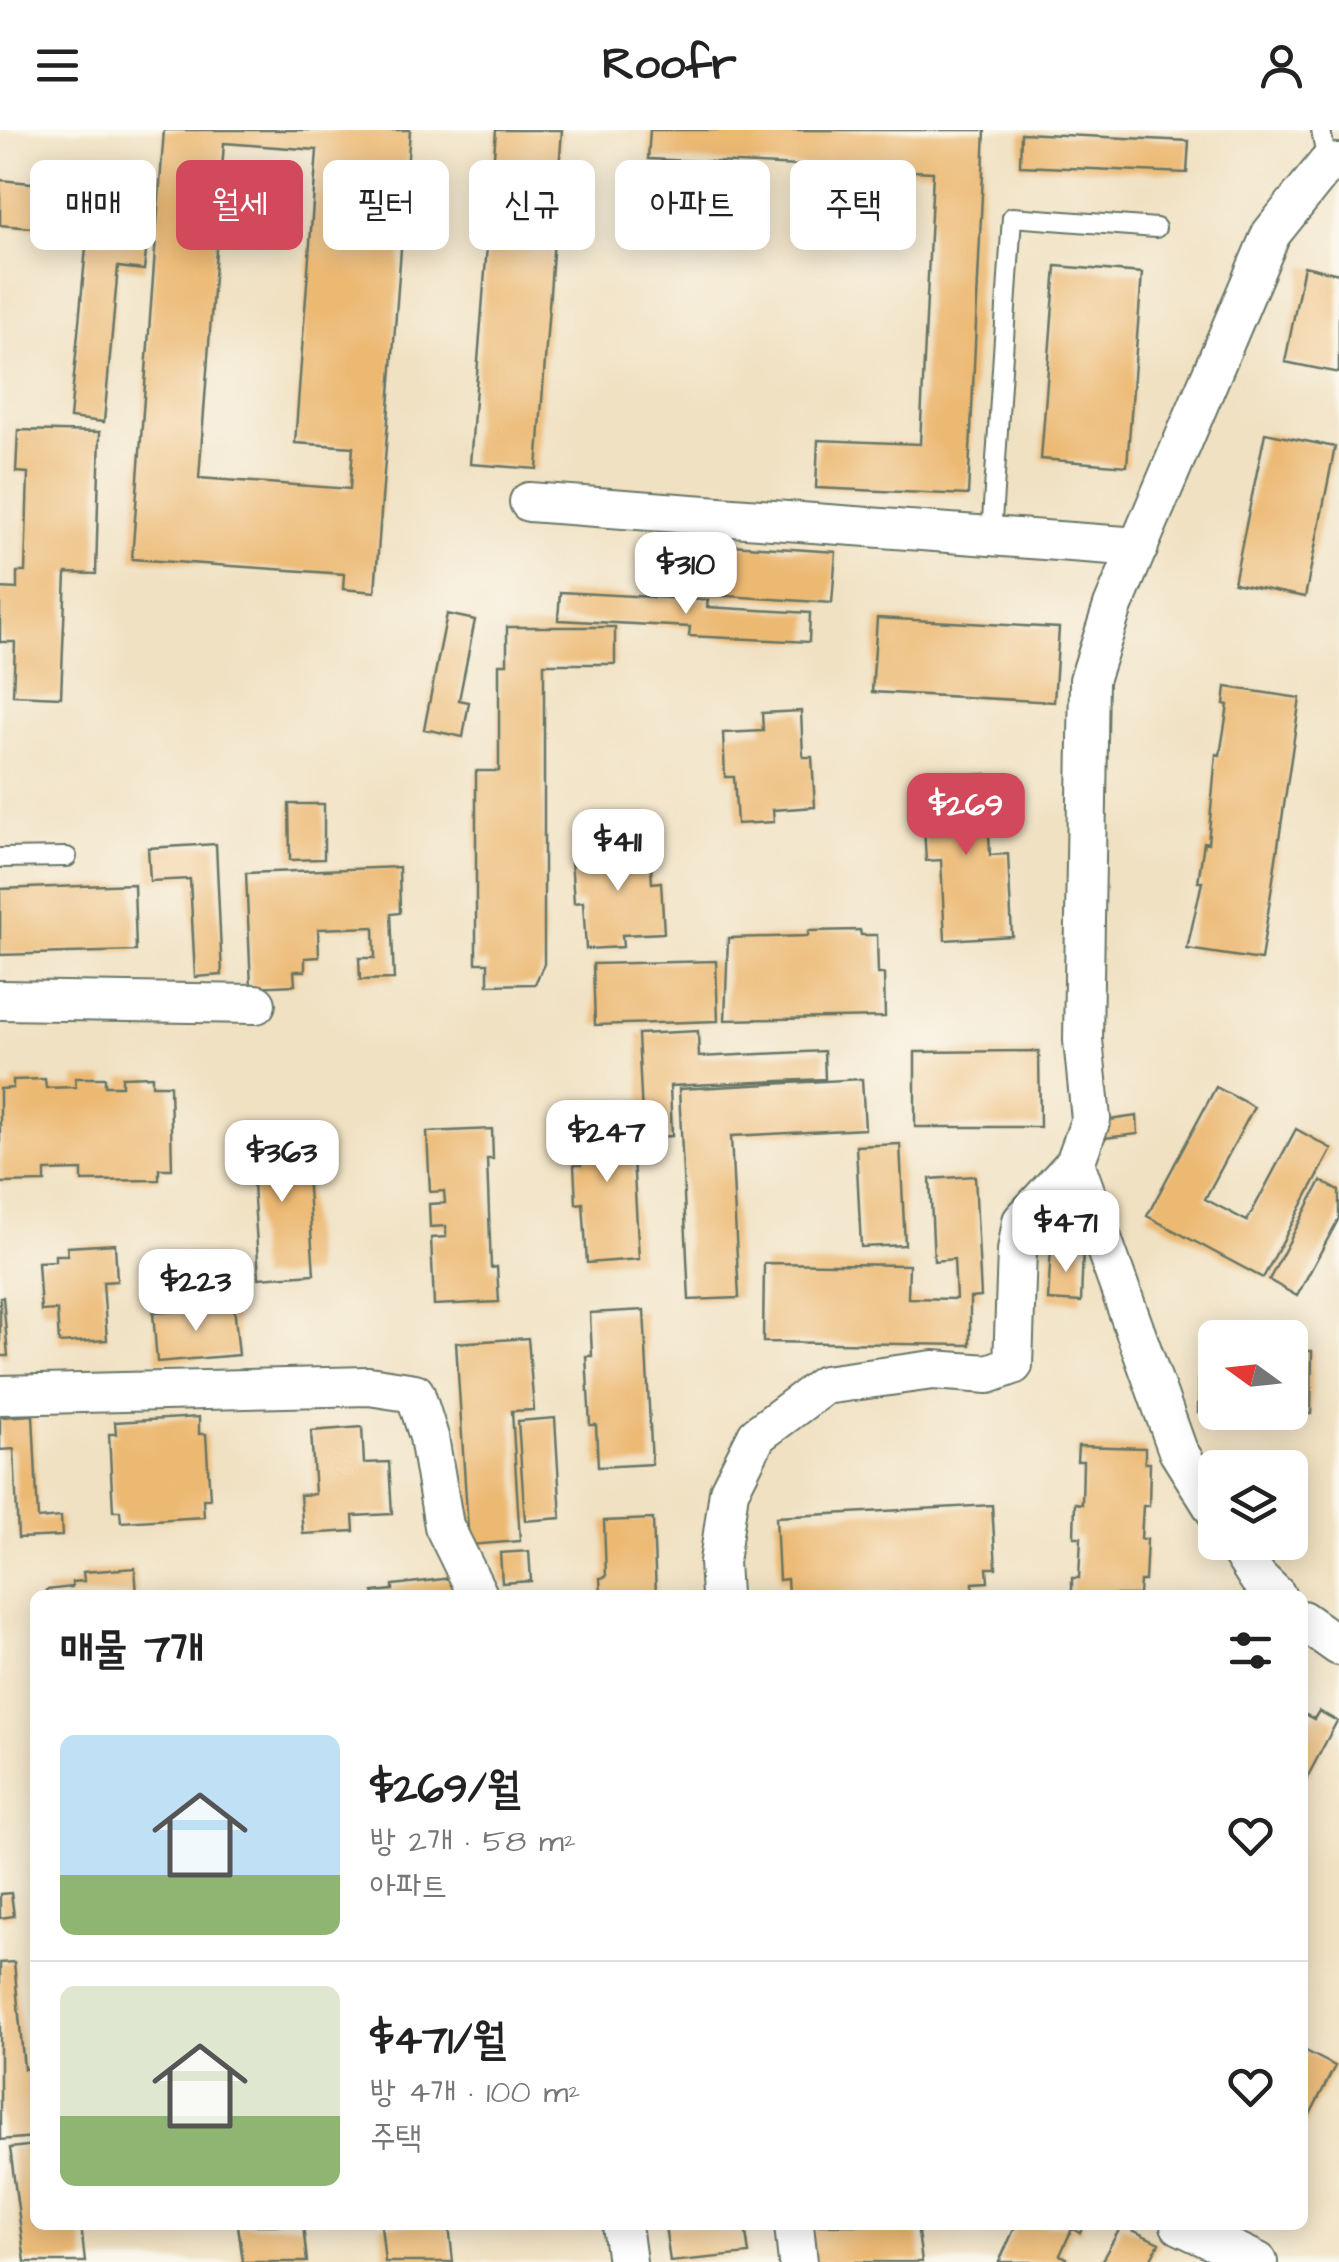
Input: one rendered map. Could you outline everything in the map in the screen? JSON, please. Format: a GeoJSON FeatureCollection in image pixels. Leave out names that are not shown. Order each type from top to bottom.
{"type":"FeatureCollection","features":[{"type":"Feature","properties":{"kind":"street"},"geometry":{"type":"LineString","coordinates":[[721,1590],[719,1562],[729,1491],[756,1435],[824,1385],[934,1370],[988,1374],[1013,1365],[1017,1251],[1022,1222],[1075,1163],[1091,1118],[1083,1040],[1089,680],[1113,606],[1271,234],[1329,152]]}},
{"type":"Feature","properties":{"kind":"street"},"geometry":{"type":"LineString","coordinates":[[529,502],[1138,547]]}},
{"type":"Feature","properties":{"kind":"street"},"geometry":{"type":"LineString","coordinates":[[0,1000],[256,1004]]}},
{"type":"Feature","properties":{"kind":"street"},"geometry":{"type":"LineString","coordinates":[[1075,1163],[1178,1451],[1198,1483]]}},
{"type":"Feature","properties":{"kind":"street"},"geometry":{"type":"LineString","coordinates":[[0,1395],[369,1386],[415,1393],[430,1437],[444,1526],[476,1590]]}},
{"type":"Feature","properties":{"kind":"street"},"geometry":{"type":"LineString","coordinates":[[1246,1560],[1271,1590]]}},
{"type":"Feature","properties":{"kind":"street"},"geometry":{"type":"LineString","coordinates":[[1308,1624],[1339,1646]]}},
{"type":"Feature","properties":{"kind":"street"},"geometry":{"type":"LineString","coordinates":[[623,2230],[627,2262]]}},
{"type":"Feature","properties":{"kind":"street"},"geometry":{"type":"LineString","coordinates":[[795,2230],[798,2262]]}},
{"type":"Feature","properties":{"kind":"street"},"geometry":{"type":"LineString","coordinates":[[1191,2230],[1258,2262]]}},
{"type":"Feature","properties":{"kind":"lane"},"geometry":{"type":"LineString","coordinates":[[991,536],[1012,217],[1156,228]]}},
{"type":"Feature","properties":{"kind":"lane"},"geometry":{"type":"LineString","coordinates":[[0,858],[67,858]]}},
{"type":"Feature","properties":{"kind":"building"},"geometry":{"type":"Polygon","coordinates":[[[164,130],[410,130],[408,160],[323,160],[323,250],[401,250],[375,592],[343,589],[344,574],[132,559],[164,130]],[[224,143],[223,160],[176,160],[176,250],[216,250],[199,478],[350,489],[353,447],[295,443],[317,150],[224,143]]]}},
{"type":"Feature","properties":{"kind":"building"},"geometry":{"type":"Polygon","coordinates":[[[496,130],[562,130],[560,160],[494,160],[496,130]]]}},
{"type":"Feature","properties":{"kind":"building"},"geometry":{"type":"Polygon","coordinates":[[[650,130],[985,130],[968,495],[816,488],[818,440],[920,444],[933,172],[916,171],[916,160],[790,160],[790,165],[770,165],[770,160],[648,159],[650,130]]]}},
{"type":"Feature","properties":{"kind":"building"},"geometry":{"type":"Polygon","coordinates":[[[1021,133],[1189,141],[1187,173],[1020,166],[1021,133]]]}},
{"type":"Feature","properties":{"kind":"building"},"geometry":{"type":"Polygon","coordinates":[[[0,180],[30,183],[30,228],[0,225],[0,180]]]}},
{"type":"Feature","properties":{"kind":"building"},"geometry":{"type":"Polygon","coordinates":[[[86,250],[146,250],[144,270],[118,267],[104,422],[70,418],[86,250]]]}},
{"type":"Feature","properties":{"kind":"building"},"geometry":{"type":"Polygon","coordinates":[[[487,250],[553,250],[537,469],[470,464],[487,250]]]}},
{"type":"Feature","properties":{"kind":"building"},"geometry":{"type":"Polygon","coordinates":[[[1056,266],[1142,273],[1127,466],[1041,459],[1056,266]]]}},
{"type":"Feature","properties":{"kind":"building"},"geometry":{"type":"Polygon","coordinates":[[[1304,266],[1339,274],[1339,373],[1285,362],[1304,266]]]}},
{"type":"Feature","properties":{"kind":"building"},"geometry":{"type":"Polygon","coordinates":[[[18,430],[100,432],[96,574],[66,573],[61,697],[13,695],[15,642],[0,642],[0,588],[17,589],[17,572],[25,572],[28,473],[16,472],[18,430]]]}},
{"type":"Feature","properties":{"kind":"building"},"geometry":{"type":"Polygon","coordinates":[[[1265,433],[1335,447],[1305,597],[1234,583],[1265,433]]]}},
{"type":"Feature","properties":{"kind":"building"},"geometry":{"type":"Polygon","coordinates":[[[643,539],[836,552],[832,603],[640,590],[643,539]]]}},
{"type":"Feature","properties":{"kind":"building"},"geometry":{"type":"Polygon","coordinates":[[[560,592],[708,600],[707,607],[810,613],[809,642],[689,636],[690,627],[558,620],[560,592]]]}},
{"type":"Feature","properties":{"kind":"building"},"geometry":{"type":"Polygon","coordinates":[[[447,614],[475,620],[459,700],[469,702],[463,737],[424,729],[447,614]]]}},
{"type":"Feature","properties":{"kind":"building"},"geometry":{"type":"Polygon","coordinates":[[[877,618],[1059,628],[1054,702],[872,692],[877,618]]]}},
{"type":"Feature","properties":{"kind":"building"},"geometry":{"type":"Polygon","coordinates":[[[507,627],[615,627],[615,664],[544,664],[544,964],[535,984],[488,985],[488,963],[476,963],[476,771],[499,771],[499,664],[507,664],[507,627]]]}},
{"type":"Feature","properties":{"kind":"building"},"geometry":{"type":"Polygon","coordinates":[[[1226,687],[1300,698],[1261,960],[1187,949],[1202,882],[1198,882],[1204,842],[1208,843],[1216,754],[1220,755],[1228,705],[1224,704],[1226,687]]]}},
{"type":"Feature","properties":{"kind":"building"},"geometry":{"type":"Polygon","coordinates":[[[801,711],[803,757],[812,757],[815,807],[773,810],[774,822],[737,824],[734,777],[725,777],[723,733],[763,731],[762,713],[801,711]]]}},
{"type":"Feature","properties":{"kind":"building"},"geometry":{"type":"Polygon","coordinates":[[[986,774],[990,855],[1008,854],[1012,936],[945,940],[941,860],[926,861],[921,778],[986,774]]]}},
{"type":"Feature","properties":{"kind":"building"},"geometry":{"type":"Polygon","coordinates":[[[289,804],[324,804],[324,859],[290,860],[289,804]]]}},
{"type":"Feature","properties":{"kind":"building"},"geometry":{"type":"Polygon","coordinates":[[[649,836],[652,883],[661,882],[664,933],[622,935],[623,947],[586,949],[583,902],[574,903],[571,859],[612,856],[611,838],[649,836]]]}},
{"type":"Feature","properties":{"kind":"building"},"geometry":{"type":"Polygon","coordinates":[[[216,844],[222,975],[195,977],[190,879],[150,881],[148,848],[216,844]]]}},
{"type":"Feature","properties":{"kind":"building"},"geometry":{"type":"Polygon","coordinates":[[[399,867],[400,913],[391,914],[394,979],[360,980],[359,958],[375,958],[374,927],[318,929],[319,957],[305,958],[305,971],[294,971],[295,985],[251,987],[246,873],[399,867]]]}},
{"type":"Feature","properties":{"kind":"building"},"geometry":{"type":"Polygon","coordinates":[[[134,884],[136,951],[0,955],[0,889],[134,884]]]}},
{"type":"Feature","properties":{"kind":"building"},"geometry":{"type":"Polygon","coordinates":[[[860,930],[861,935],[877,935],[878,974],[884,974],[885,1017],[725,1020],[728,938],[860,930]]]}},
{"type":"Feature","properties":{"kind":"building"},"geometry":{"type":"Polygon","coordinates":[[[716,961],[718,1021],[595,1025],[593,964],[716,961]]]}},
{"type":"Feature","properties":{"kind":"building"},"geometry":{"type":"Polygon","coordinates":[[[698,1031],[699,1057],[824,1051],[825,1079],[670,1086],[672,1136],[643,1138],[638,1034],[698,1031]]]}},
{"type":"Feature","properties":{"kind":"building"},"geometry":{"type":"Polygon","coordinates":[[[1039,1051],[1040,1127],[915,1127],[915,1052],[1039,1051]]]}},
{"type":"Feature","properties":{"kind":"building"},"geometry":{"type":"Polygon","coordinates":[[[152,1076],[152,1085],[170,1085],[172,1169],[159,1169],[159,1180],[82,1181],[82,1170],[45,1171],[45,1182],[0,1183],[0,1089],[13,1088],[13,1080],[45,1079],[46,1088],[76,1087],[75,1078],[105,1078],[105,1086],[122,1086],[122,1077],[152,1076]]]}},
{"type":"Feature","properties":{"kind":"building"},"geometry":{"type":"Polygon","coordinates":[[[862,1079],[865,1129],[731,1136],[739,1298],[689,1300],[679,1089],[862,1079]]]}},
{"type":"Feature","properties":{"kind":"building"},"geometry":{"type":"Polygon","coordinates":[[[1216,1087],[1254,1107],[1205,1199],[1247,1221],[1296,1129],[1332,1149],[1263,1278],[1147,1216],[1216,1087]]]}},
{"type":"Feature","properties":{"kind":"building"},"geometry":{"type":"Polygon","coordinates":[[[630,1107],[639,1259],[587,1263],[583,1203],[576,1204],[574,1165],[581,1165],[577,1110],[630,1107]]]}},
{"type":"Feature","properties":{"kind":"building"},"geometry":{"type":"Polygon","coordinates":[[[1137,1116],[1138,1134],[1104,1138],[1102,1121],[1137,1116]]]}},
{"type":"Feature","properties":{"kind":"building"},"geometry":{"type":"Polygon","coordinates":[[[492,1129],[493,1159],[487,1159],[491,1268],[497,1267],[499,1302],[434,1305],[431,1238],[446,1237],[446,1226],[430,1227],[429,1204],[445,1203],[444,1191],[430,1192],[427,1132],[492,1129]]]}},
{"type":"Feature","properties":{"kind":"building"},"geometry":{"type":"Polygon","coordinates":[[[304,1132],[314,1274],[259,1278],[250,1136],[304,1132]]]}},
{"type":"Feature","properties":{"kind":"building"},"geometry":{"type":"Polygon","coordinates":[[[900,1144],[905,1245],[861,1247],[856,1146],[900,1144]]]}},
{"type":"Feature","properties":{"kind":"building"},"geometry":{"type":"Polygon","coordinates":[[[975,1176],[981,1297],[970,1298],[970,1345],[763,1342],[764,1263],[909,1265],[908,1298],[956,1299],[954,1259],[934,1261],[930,1179],[975,1176]]]}},
{"type":"Feature","properties":{"kind":"building"},"geometry":{"type":"Polygon","coordinates":[[[1321,1181],[1339,1191],[1339,1218],[1297,1296],[1269,1280],[1321,1181]]]}},
{"type":"Feature","properties":{"kind":"building"},"geometry":{"type":"Polygon","coordinates":[[[115,1244],[117,1281],[103,1282],[107,1340],[59,1343],[57,1310],[41,1311],[38,1262],[68,1255],[67,1247],[115,1244]]]}},
{"type":"Feature","properties":{"kind":"building"},"geometry":{"type":"Polygon","coordinates":[[[1051,1247],[1083,1249],[1081,1302],[1048,1300],[1051,1247]]]}},
{"type":"Feature","properties":{"kind":"building"},"geometry":{"type":"Polygon","coordinates":[[[3,1297],[8,1356],[0,1356],[3,1297]]]}},
{"type":"Feature","properties":{"kind":"building"},"geometry":{"type":"Polygon","coordinates":[[[234,1306],[239,1355],[157,1362],[153,1313],[234,1306]]]}},
{"type":"Feature","properties":{"kind":"building"},"geometry":{"type":"Polygon","coordinates":[[[644,1310],[652,1464],[598,1467],[596,1425],[590,1425],[586,1356],[592,1356],[590,1313],[644,1310]]]}},
{"type":"Feature","properties":{"kind":"building"},"geometry":{"type":"Polygon","coordinates":[[[528,1338],[534,1410],[512,1411],[520,1541],[469,1545],[456,1343],[528,1338]]]}},
{"type":"Feature","properties":{"kind":"building"},"geometry":{"type":"Polygon","coordinates":[[[1308,1351],[1312,1351],[1308,1414],[1308,1351]]]}},
{"type":"Feature","properties":{"kind":"building"},"geometry":{"type":"Polygon","coordinates":[[[33,1415],[38,1519],[61,1517],[62,1536],[18,1538],[14,1449],[0,1450],[0,1417],[33,1415]]]}},
{"type":"Feature","properties":{"kind":"building"},"geometry":{"type":"Polygon","coordinates":[[[199,1417],[199,1434],[206,1434],[210,1499],[203,1499],[204,1517],[121,1522],[120,1511],[113,1511],[109,1434],[116,1434],[115,1422],[199,1417]]]}},
{"type":"Feature","properties":{"kind":"building"},"geometry":{"type":"Polygon","coordinates":[[[555,1418],[561,1518],[525,1521],[518,1421],[555,1418]]]}},
{"type":"Feature","properties":{"kind":"building"},"geometry":{"type":"Polygon","coordinates":[[[362,1427],[364,1463],[389,1462],[392,1514],[353,1516],[354,1531],[303,1534],[300,1495],[315,1494],[311,1431],[362,1427]]]}},
{"type":"Feature","properties":{"kind":"building"},"geometry":{"type":"Polygon","coordinates":[[[1078,1446],[1145,1448],[1145,1463],[1150,1463],[1149,1506],[1143,1506],[1141,1539],[1147,1539],[1145,1581],[1140,1581],[1139,1590],[1072,1590],[1072,1578],[1079,1578],[1081,1537],[1074,1537],[1075,1503],[1082,1504],[1083,1461],[1077,1461],[1078,1446]]]}},
{"type":"Feature","properties":{"kind":"building"},"geometry":{"type":"Polygon","coordinates":[[[992,1505],[996,1568],[987,1568],[988,1582],[973,1583],[973,1590],[788,1590],[787,1579],[779,1580],[776,1517],[992,1505]]]}},
{"type":"Feature","properties":{"kind":"building"},"geometry":{"type":"Polygon","coordinates":[[[653,1519],[656,1590],[601,1590],[600,1578],[606,1577],[604,1521],[653,1519]]]}},
{"type":"Feature","properties":{"kind":"building"},"geometry":{"type":"Polygon","coordinates":[[[529,1551],[531,1581],[502,1583],[500,1553],[529,1551]]]}},
{"type":"Feature","properties":{"kind":"building"},"geometry":{"type":"Polygon","coordinates":[[[135,1568],[137,1590],[46,1590],[72,1587],[72,1582],[84,1581],[83,1572],[135,1568]]]}},
{"type":"Feature","properties":{"kind":"building"},"geometry":{"type":"Polygon","coordinates":[[[460,1577],[463,1590],[393,1590],[393,1585],[460,1577]]]}},
{"type":"Feature","properties":{"kind":"building"},"geometry":{"type":"Polygon","coordinates":[[[1319,1711],[1337,1721],[1308,1776],[1308,1716],[1314,1719],[1319,1711]]]}},
{"type":"Feature","properties":{"kind":"building"},"geometry":{"type":"Polygon","coordinates":[[[11,1893],[14,1916],[0,1918],[0,1894],[11,1893]]]}},
{"type":"Feature","properties":{"kind":"building"},"geometry":{"type":"Polygon","coordinates":[[[14,1962],[24,2069],[30,2068],[30,2137],[0,2140],[0,1963],[14,1962]]]}},
{"type":"Feature","properties":{"kind":"building"},"geometry":{"type":"Polygon","coordinates":[[[1308,2052],[1335,2066],[1308,2118],[1308,2052]]]}},
{"type":"Feature","properties":{"kind":"building"},"geometry":{"type":"Polygon","coordinates":[[[30,2146],[30,2230],[82,2230],[85,2262],[25,2262],[10,2148],[30,2146]]]}},
{"type":"Feature","properties":{"kind":"building"},"geometry":{"type":"Polygon","coordinates":[[[239,2230],[304,2230],[307,2262],[243,2262],[239,2230]]]}},
{"type":"Feature","properties":{"kind":"building"},"geometry":{"type":"Polygon","coordinates":[[[382,2230],[450,2230],[453,2262],[385,2262],[382,2230]]]}},
{"type":"Feature","properties":{"kind":"building"},"geometry":{"type":"Polygon","coordinates":[[[666,2230],[746,2230],[749,2254],[670,2262],[666,2230]]]}},
{"type":"Feature","properties":{"kind":"building"},"geometry":{"type":"Polygon","coordinates":[[[807,2230],[918,2230],[922,2262],[811,2262],[807,2230]]]}},
{"type":"Feature","properties":{"kind":"building"},"geometry":{"type":"Polygon","coordinates":[[[1014,2230],[1072,2230],[1060,2255],[1067,2258],[1066,2262],[999,2262],[1014,2230]]]}},
{"type":"Feature","properties":{"kind":"building"},"geometry":{"type":"Polygon","coordinates":[[[1119,2230],[1132,2230],[1159,2243],[1149,2262],[1101,2262],[1119,2230]]]}}]}
